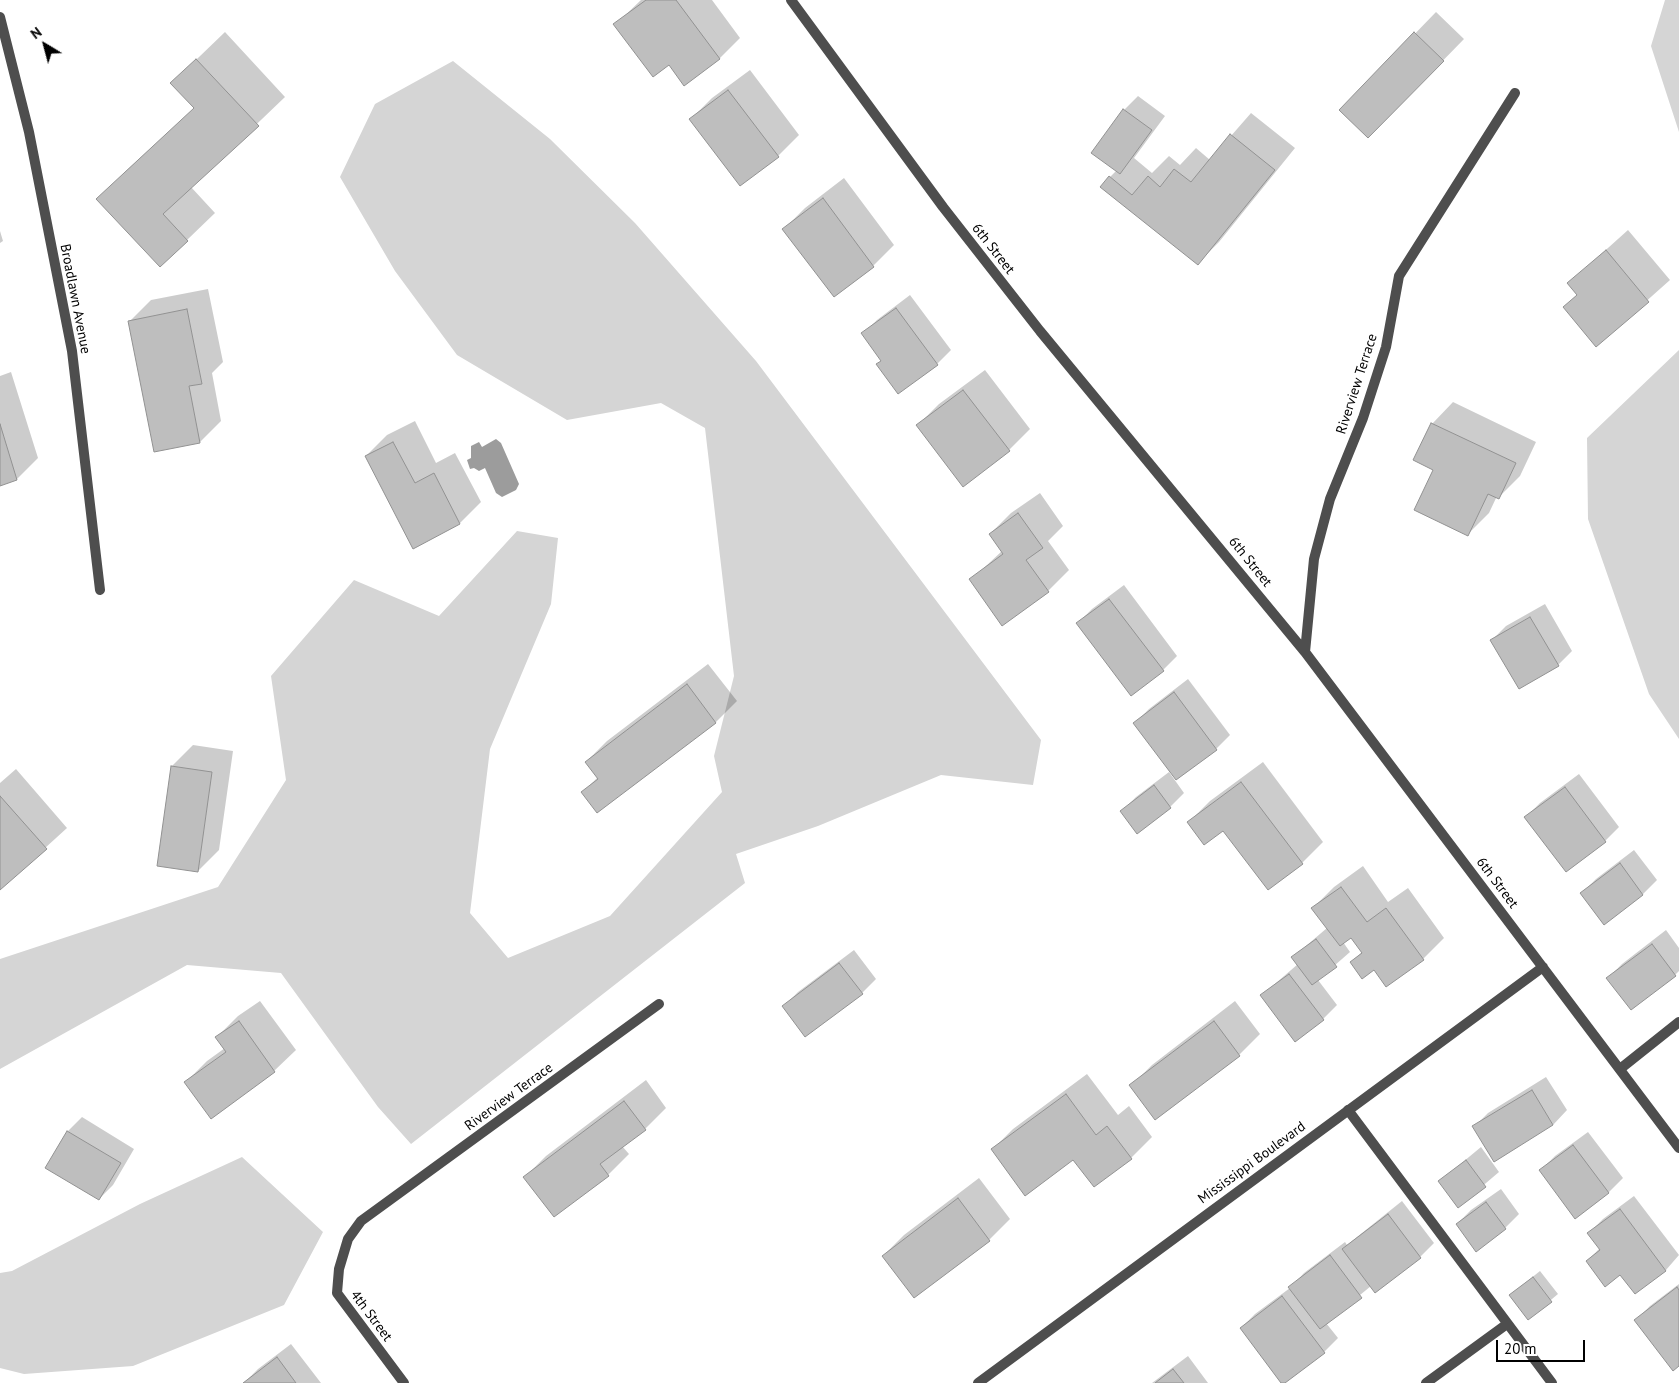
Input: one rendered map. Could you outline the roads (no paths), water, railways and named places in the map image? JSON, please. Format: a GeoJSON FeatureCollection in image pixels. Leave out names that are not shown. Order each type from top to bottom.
{"type":"FeatureCollection","features":[{"type":"Feature","properties":{"kind":"street","name":"6th Street"},"geometry":{"type":"LineString","coordinates":[[791,0],[938,200],[1040,331],[1306,652],[1679,1148]]}},
{"type":"Feature","properties":{"kind":"street","name":"Broadlawn Avenue"},"geometry":{"type":"LineString","coordinates":[[0,17],[29,132],[72,352],[100,590]]}},
{"type":"Feature","properties":{"kind":"street","name":"Riverview Terrace"},"geometry":{"type":"LineString","coordinates":[[1306,652],[1314,559],[1330,499],[1363,418],[1386,347],[1399,276],[1515,93]]}},
{"type":"Feature","properties":{"kind":"street","name":"Mississippi Boulevard"},"geometry":{"type":"LineString","coordinates":[[978,1383],[1543,966]]}},
{"type":"Feature","properties":{"kind":"street","name":"Riverview Terrace"},"geometry":{"type":"LineString","coordinates":[[374,1212],[659,1004]]}},
{"type":"Feature","properties":{"kind":"street"},"geometry":{"type":"LineString","coordinates":[[1620,1069],[1679,1022]]}},
{"type":"Feature","properties":{"kind":"street"},"geometry":{"type":"LineString","coordinates":[[1348,1110],[1552,1383]]}},
{"type":"Feature","properties":{"kind":"street","name":"4th Street"},"geometry":{"type":"LineString","coordinates":[[374,1212],[361,1221],[348,1240],[339,1269],[337,1293],[404,1383]]}},
{"type":"Feature","properties":{"kind":"street"},"geometry":{"type":"LineString","coordinates":[[1426,1383],[1508,1324]]}}]}
